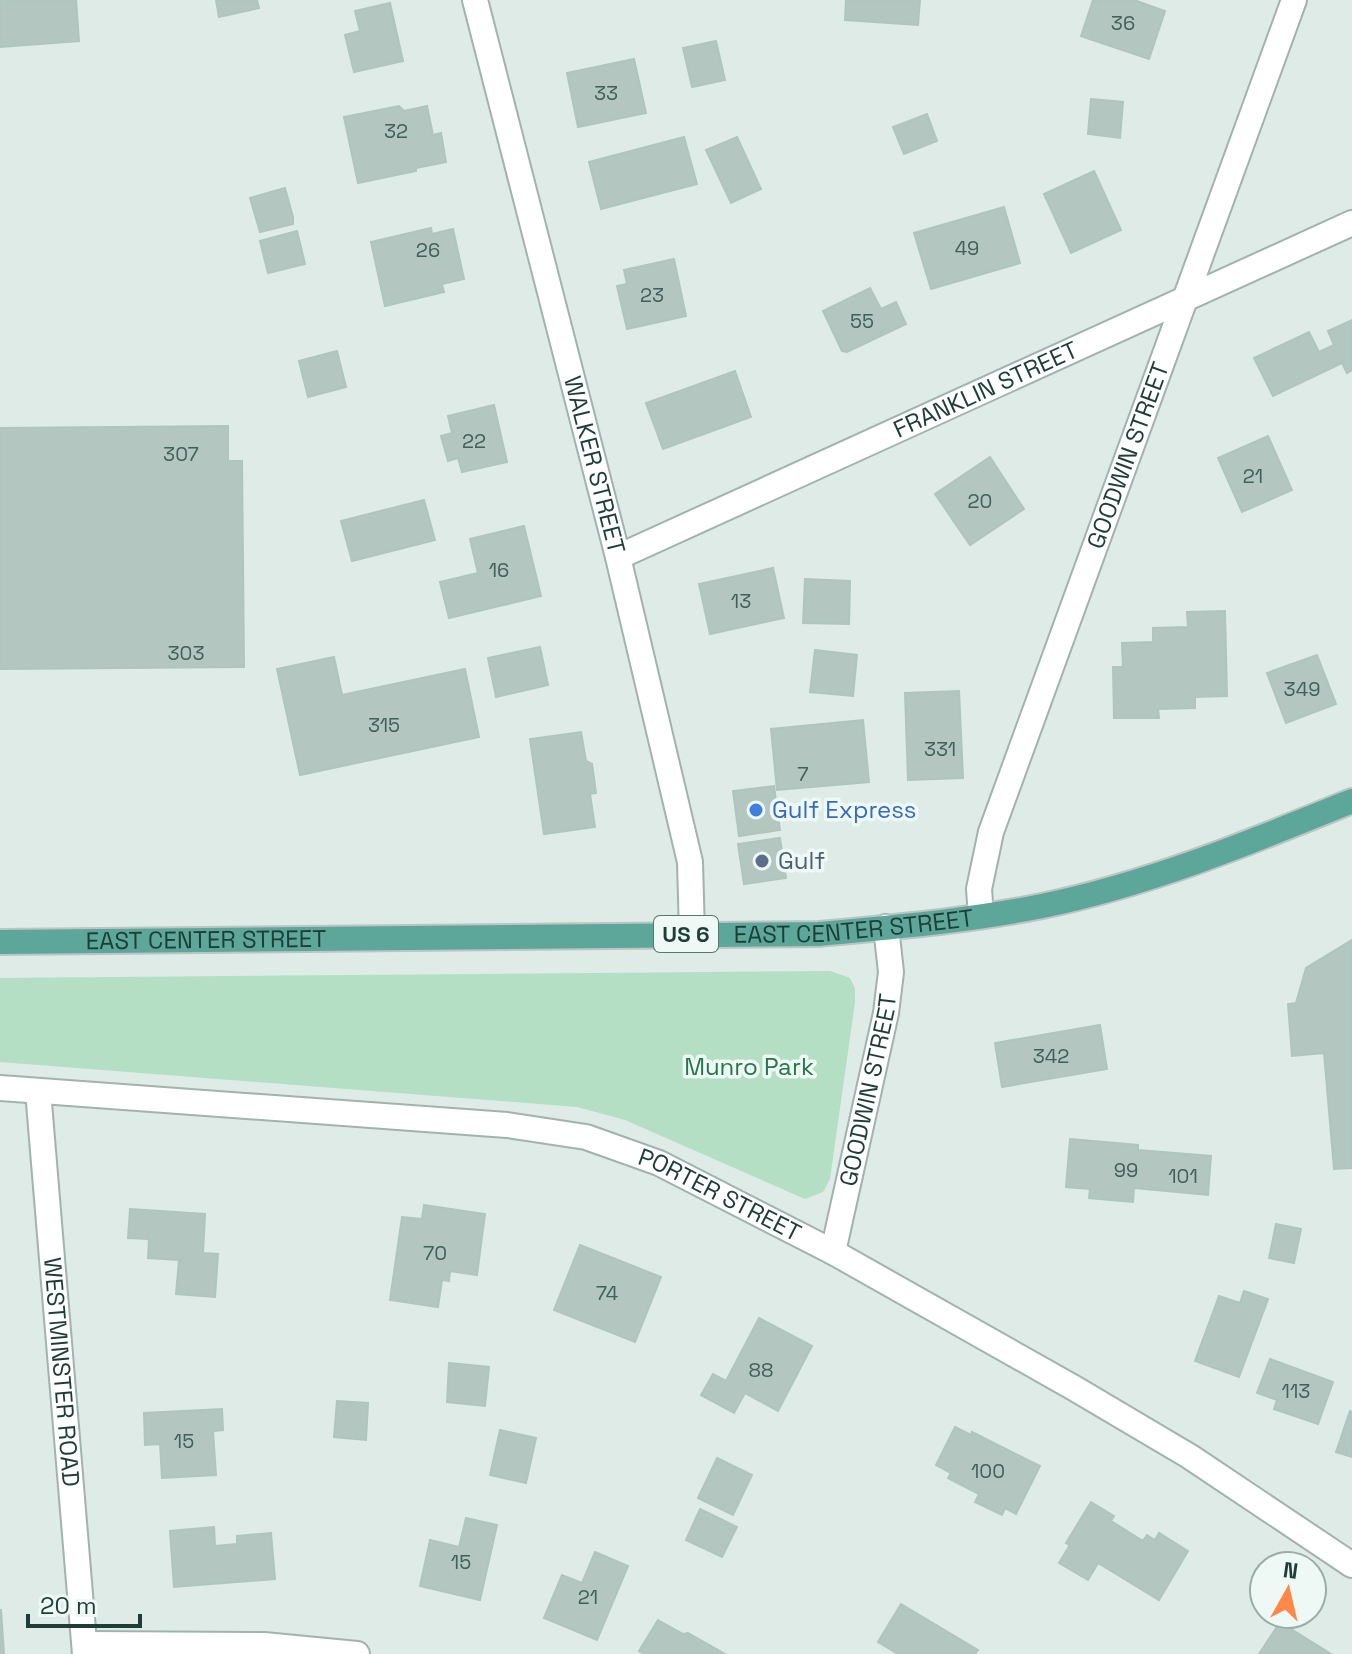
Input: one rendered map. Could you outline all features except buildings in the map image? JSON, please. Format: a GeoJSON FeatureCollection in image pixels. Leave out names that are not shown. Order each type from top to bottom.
{"type":"FeatureCollection","features":[{"type":"Feature","properties":{"kind":"main road","name":"EAST CENTER STREET"},"geometry":{"type":"LineString","coordinates":[[0,942],[819,934],[981,916],[1044,905],[1186,867],[1352,801]]}},
{"type":"Feature","properties":{"kind":"street","name":"WALKER STREET"},"geometry":{"type":"LineString","coordinates":[[475,0],[618,557],[690,862],[692,934]]}},
{"type":"Feature","properties":{"kind":"street","name":"GOODWIN STREET"},"geometry":{"type":"LineString","coordinates":[[981,916],[979,889],[991,832],[1294,0]]}},
{"type":"Feature","properties":{"kind":"street","name":"FRANKLIN STREET"},"geometry":{"type":"LineString","coordinates":[[618,557],[1352,223]]}},
{"type":"Feature","properties":{"kind":"street","name":"GOODWIN STREET"},"geometry":{"type":"LineString","coordinates":[[833,1252],[886,1013],[891,972],[886,927]]}},
{"type":"Feature","properties":{"kind":"street","name":"PORTER STREET"},"geometry":{"type":"LineString","coordinates":[[0,1088],[507,1125],[586,1137],[659,1163],[833,1252],[1189,1456],[1352,1565]]}},
{"type":"Feature","properties":{"kind":"street","name":"WESTMINSTER ROAD"},"geometry":{"type":"LineString","coordinates":[[38,1091],[85,1649]]}},
{"type":"Feature","properties":{"kind":"street"},"geometry":{"type":"LineString","coordinates":[[85,1649],[264,1645],[357,1654]]}},
{"type":"Feature","properties":{"kind":"green space","name":"Munro Park"},"geometry":{"type":"Polygon","coordinates":[[[830,971],[850,978],[855,989],[855,1002],[830,1179],[823,1192],[805,1199],[625,1120],[577,1107],[0,1062],[0,978],[830,971]]]}},
{"type":"Feature","properties":{"kind":"place","name":"Gulf Express"},"geometry":{"type":"Point","coordinates":[756,810]}},
{"type":"Feature","properties":{"kind":"place","name":"Gulf"},"geometry":{"type":"Point","coordinates":[762,861]}}]}
